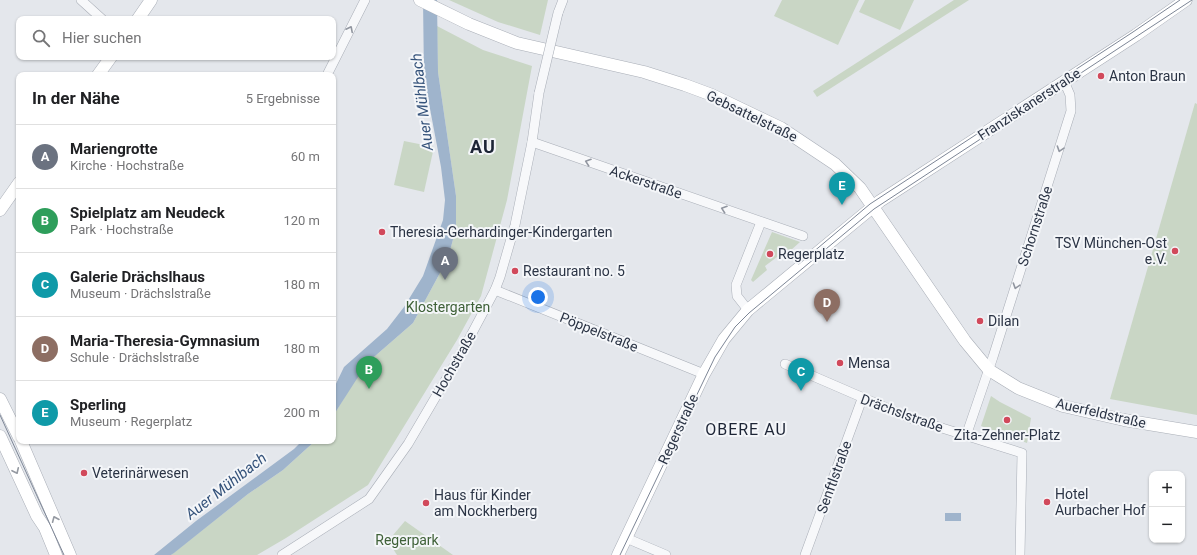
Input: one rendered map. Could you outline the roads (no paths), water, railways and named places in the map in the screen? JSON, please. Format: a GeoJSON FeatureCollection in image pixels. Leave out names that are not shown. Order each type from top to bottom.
{"type":"FeatureCollection","features":[{"type":"Feature","properties":{"kind":"main road"},"geometry":{"type":"LineString","coordinates":[[140,16],[152,0]]}},
{"type":"Feature","properties":{"kind":"main road","name":"Gebsattelstraße"},"geometry":{"type":"LineString","coordinates":[[420,0],[462,20],[517,43],[644,72],[672,81],[712,95],[781,128],[835,164],[860,188],[973,352],[989,370]]}},
{"type":"Feature","properties":{"kind":"main road","name":"Franziskanerstraße"},"geometry":{"type":"LineString","coordinates":[[872,207],[1186,0]]}},
{"type":"Feature","properties":{"kind":"main road"},"geometry":{"type":"LineString","coordinates":[[100,72],[109,60]]}},
{"type":"Feature","properties":{"kind":"main road"},"geometry":{"type":"LineString","coordinates":[[0,210],[16,187]]}},
{"type":"Feature","properties":{"kind":"main road"},"geometry":{"type":"LineString","coordinates":[[748,310],[872,207]]}},
{"type":"Feature","properties":{"kind":"main road","name":"Regerstraße"},"geometry":{"type":"LineString","coordinates":[[618,555],[704,374],[724,338],[748,310]]}},
{"type":"Feature","properties":{"kind":"main road","name":"Auerfeldstraße"},"geometry":{"type":"LineString","coordinates":[[989,370],[1018,388],[1063,406],[1124,420],[1197,432]]}},
{"type":"Feature","properties":{"kind":"main road"},"geometry":{"type":"LineString","coordinates":[[0,399],[16,431]]}},
{"type":"Feature","properties":{"kind":"main road"},"geometry":{"type":"LineString","coordinates":[[0,436],[37,516],[45,528],[56,555]]}},
{"type":"Feature","properties":{"kind":"main road"},"geometry":{"type":"LineString","coordinates":[[22,444],[70,555]]}},
{"type":"Feature","properties":{"kind":"street"},"geometry":{"type":"LineString","coordinates":[[81,0],[99,16]]}},
{"type":"Feature","properties":{"kind":"street"},"geometry":{"type":"LineString","coordinates":[[336,57],[365,0]]}},
{"type":"Feature","properties":{"kind":"street","name":"Hochstraße"},"geometry":{"type":"LineString","coordinates":[[282,555],[369,500],[408,444],[495,290],[515,225],[532,142],[539,93],[558,13],[563,2]]}},
{"type":"Feature","properties":{"kind":"street"},"geometry":{"type":"LineString","coordinates":[[329,72],[335,60]]}},
{"type":"Feature","properties":{"kind":"street","name":"Schornstraße"},"geometry":{"type":"LineString","coordinates":[[989,370],[1071,111],[1070,95],[1064,81]]}},
{"type":"Feature","properties":{"kind":"street","name":"Ackerstraße"},"geometry":{"type":"LineString","coordinates":[[532,142],[761,222]]}},
{"type":"Feature","properties":{"kind":"street"},"geometry":{"type":"LineString","coordinates":[[748,310],[737,296],[736,285],[761,222],[803,236]]}},
{"type":"Feature","properties":{"kind":"street","name":"Pöppelstraße"},"geometry":{"type":"LineString","coordinates":[[495,290],[704,374]]}},
{"type":"Feature","properties":{"kind":"street","name":"Drächslstraße"},"geometry":{"type":"LineString","coordinates":[[785,364],[862,399],[910,418],[1021,454],[1020,555]]}},
{"type":"Feature","properties":{"kind":"street"},"geometry":{"type":"LineString","coordinates":[[966,436],[989,370]]}},
{"type":"Feature","properties":{"kind":"street","name":"Senftlstraße"},"geometry":{"type":"LineString","coordinates":[[805,555],[862,399]]}},
{"type":"Feature","properties":{"kind":"street"},"geometry":{"type":"LineString","coordinates":[[626,538],[666,555]]}},
{"type":"Feature","properties":{"kind":"water"},"geometry":{"type":"Polygon","coordinates":[[[423,0],[437,0],[438,72],[456,196],[456,228],[451,247],[441,271],[413,323],[367,363],[336,411],[336,384],[344,367],[387,329],[404,307],[423,276],[443,220],[445,200],[441,167],[424,77],[423,0]]]}},
{"type":"Feature","properties":{"kind":"water"},"geometry":{"type":"Polygon","coordinates":[[[299,444],[312,444],[283,470],[248,494],[174,553],[171,555],[154,555],[196,521],[299,444]]]}},
{"type":"Feature","properties":{"kind":"water"},"geometry":{"type":"Polygon","coordinates":[[[945,513],[961,513],[961,521],[945,521],[945,513]]]}},
{"type":"Feature","properties":{"kind":"tram line"},"geometry":{"type":"LineString","coordinates":[[799,264],[870,204],[1180,0]]}},
{"type":"Feature","properties":{"kind":"tram line"},"geometry":{"type":"LineString","coordinates":[[620,555],[715,357],[735,327],[749,313],[874,209],[1192,0]]}},
{"type":"Feature","properties":{"kind":"tram line"},"geometry":{"type":"LineString","coordinates":[[0,415],[64,555]]}},
{"type":"Feature","properties":{"kind":"place","name":"Anton Braun"},"geometry":{"type":"Point","coordinates":[1101,76]}},
{"type":"Feature","properties":{"kind":"place","name":"Sperling"},"geometry":{"type":"Point","coordinates":[842,205]}},
{"type":"Feature","properties":{"kind":"place","name":"Theresia-Gerhardinger-Kindergarten"},"geometry":{"type":"Point","coordinates":[382,232]}},
{"type":"Feature","properties":{"kind":"place","name":"TSV München-Ost e.V."},"geometry":{"type":"Point","coordinates":[1175,251]}},
{"type":"Feature","properties":{"kind":"place","name":"Regerplatz"},"geometry":{"type":"Point","coordinates":[770,254]}},
{"type":"Feature","properties":{"kind":"place","name":"Restaurant no. 5"},"geometry":{"type":"Point","coordinates":[515,271]}},
{"type":"Feature","properties":{"kind":"place","name":"Mariengrotte"},"geometry":{"type":"Point","coordinates":[445,280]}},
{"type":"Feature","properties":{"kind":"place","name":"Dilan"},"geometry":{"type":"Point","coordinates":[980,321]}},
{"type":"Feature","properties":{"kind":"place","name":"Maria-Theresia-Gymnasium"},"geometry":{"type":"Point","coordinates":[827,322]}},
{"type":"Feature","properties":{"kind":"place","name":"Mensa"},"geometry":{"type":"Point","coordinates":[840,363]}},
{"type":"Feature","properties":{"kind":"place","name":"Spielplatz am Neudeck"},"geometry":{"type":"Point","coordinates":[369,389]}},
{"type":"Feature","properties":{"kind":"place","name":"Galerie Drächslhaus"},"geometry":{"type":"Point","coordinates":[801,391]}},
{"type":"Feature","properties":{"kind":"place","name":"Zita-Zehner-Platz"},"geometry":{"type":"Point","coordinates":[1007,420]}},
{"type":"Feature","properties":{"kind":"place","name":"Veterinärwesen"},"geometry":{"type":"Point","coordinates":[84,473]}},
{"type":"Feature","properties":{"kind":"place","name":"Hotel Aurbacher Hof"},"geometry":{"type":"Point","coordinates":[1047,502]}},
{"type":"Feature","properties":{"kind":"place","name":"Haus für Kinder am Nockherberg"},"geometry":{"type":"Point","coordinates":[426,503]}},
{"type":"Feature","properties":{"kind":"district","name":"AU"},"geometry":{"type":"Point","coordinates":[483,147]}},
{"type":"Feature","properties":{"kind":"district","name":"OBERE AU"},"geometry":{"type":"Point","coordinates":[746,429]}},
{"type":"Feature","properties":{"kind":"water label","name":"Auer Mühlbach"},"geometry":{"type":"Point","coordinates":[422,102]}},
{"type":"Feature","properties":{"kind":"water label","name":"Auer Mühlbach"},"geometry":{"type":"Point","coordinates":[226,486]}},
{"type":"Feature","properties":{"kind":"park label","name":"Klostergarten"},"geometry":{"type":"Point","coordinates":[448,307]}},
{"type":"Feature","properties":{"kind":"park label","name":"Regerpark"},"geometry":{"type":"Point","coordinates":[407,540]}}]}
